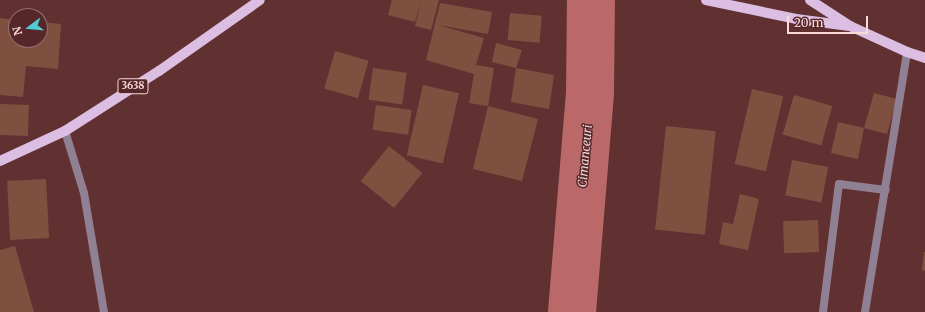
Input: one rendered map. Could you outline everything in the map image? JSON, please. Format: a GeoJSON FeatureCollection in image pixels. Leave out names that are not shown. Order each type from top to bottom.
{"type":"FeatureCollection","features":[{"type":"Feature","properties":{"kind":"main road","name":"3638"},"geometry":{"type":"LineString","coordinates":[[0,161],[65,131],[159,71],[260,0]]}},
{"type":"Feature","properties":{"kind":"main road"},"geometry":{"type":"LineString","coordinates":[[706,0],[796,19],[850,26]]}},
{"type":"Feature","properties":{"kind":"main road"},"geometry":{"type":"LineString","coordinates":[[810,0],[850,26],[907,52],[925,58]]}},
{"type":"Feature","properties":{"kind":"street"},"geometry":{"type":"LineString","coordinates":[[865,312],[886,190],[907,52]]}},
{"type":"Feature","properties":{"kind":"street"},"geometry":{"type":"LineString","coordinates":[[65,131],[84,193],[104,312]]}},
{"type":"Feature","properties":{"kind":"street"},"geometry":{"type":"LineString","coordinates":[[823,312],[839,184],[886,190]]}},
{"type":"Feature","properties":{"kind":"building"},"geometry":{"type":"Polygon","coordinates":[[[392,0],[439,0],[431,30],[415,26],[421,2],[415,22],[388,15],[392,0]]]}},
{"type":"Feature","properties":{"kind":"building"},"geometry":{"type":"Polygon","coordinates":[[[440,3],[492,12],[488,34],[438,25],[484,38],[476,65],[494,68],[488,106],[469,103],[474,74],[426,60],[440,3]]]}},
{"type":"Feature","properties":{"kind":"building"},"geometry":{"type":"Polygon","coordinates":[[[510,13],[542,16],[540,43],[508,40],[510,13]]]}},
{"type":"Feature","properties":{"kind":"building"},"geometry":{"type":"Polygon","coordinates":[[[0,18],[8,19],[8,48],[48,48],[48,23],[61,24],[58,69],[26,66],[23,97],[0,95],[0,18]]]}},
{"type":"Feature","properties":{"kind":"building"},"geometry":{"type":"Polygon","coordinates":[[[496,43],[522,50],[516,68],[492,62],[496,43]]]}},
{"type":"Feature","properties":{"kind":"building"},"geometry":{"type":"Polygon","coordinates":[[[335,51],[369,61],[358,98],[324,88],[335,51]]]}},
{"type":"Feature","properties":{"kind":"building"},"geometry":{"type":"Polygon","coordinates":[[[373,68],[407,73],[402,104],[369,100],[373,68]]]}},
{"type":"Feature","properties":{"kind":"building"},"geometry":{"type":"Polygon","coordinates":[[[516,68],[554,75],[549,109],[511,102],[516,68]]]}},
{"type":"Feature","properties":{"kind":"building"},"geometry":{"type":"Polygon","coordinates":[[[423,85],[459,93],[443,163],[407,155],[423,85]]]}},
{"type":"Feature","properties":{"kind":"building"},"geometry":{"type":"Polygon","coordinates":[[[752,89],[783,96],[766,171],[735,164],[752,89]]]}},
{"type":"Feature","properties":{"kind":"building"},"geometry":{"type":"Polygon","coordinates":[[[874,93],[897,99],[887,134],[864,128],[874,93]]]}},
{"type":"Feature","properties":{"kind":"building"},"geometry":{"type":"Polygon","coordinates":[[[794,95],[832,106],[821,145],[783,134],[794,95]]]}},
{"type":"Feature","properties":{"kind":"building"},"geometry":{"type":"Polygon","coordinates":[[[0,104],[29,105],[28,136],[0,135],[0,104]]]}},
{"type":"Feature","properties":{"kind":"building"},"geometry":{"type":"Polygon","coordinates":[[[376,105],[412,110],[408,135],[373,130],[376,105]]]}},
{"type":"Feature","properties":{"kind":"building"},"geometry":{"type":"Polygon","coordinates":[[[488,106],[538,119],[522,181],[473,169],[488,106]]]}},
{"type":"Feature","properties":{"kind":"building"},"geometry":{"type":"Polygon","coordinates":[[[838,122],[864,128],[858,159],[831,153],[838,122]]]}},
{"type":"Feature","properties":{"kind":"building"},"geometry":{"type":"Polygon","coordinates":[[[666,126],[716,131],[705,235],[655,229],[666,126]]]}},
{"type":"Feature","properties":{"kind":"building"},"geometry":{"type":"Polygon","coordinates":[[[389,146],[422,173],[394,208],[361,181],[389,146]]]}},
{"type":"Feature","properties":{"kind":"building"},"geometry":{"type":"Polygon","coordinates":[[[792,160],[828,167],[821,202],[785,195],[792,160]]]}},
{"type":"Feature","properties":{"kind":"building"},"geometry":{"type":"Polygon","coordinates":[[[46,179],[49,238],[10,240],[7,181],[46,179]]]}},
{"type":"Feature","properties":{"kind":"building"},"geometry":{"type":"Polygon","coordinates":[[[740,194],[759,199],[748,250],[719,244],[723,222],[741,226],[733,224],[740,194]]]}},
{"type":"Feature","properties":{"kind":"building"},"geometry":{"type":"Polygon","coordinates":[[[818,220],[819,252],[784,253],[783,221],[818,220]]]}},
{"type":"Feature","properties":{"kind":"building"},"geometry":{"type":"Polygon","coordinates":[[[15,246],[34,312],[0,312],[0,250],[15,246]]]}},
{"type":"Feature","properties":{"kind":"building"},"geometry":{"type":"Polygon","coordinates":[[[925,252],[925,271],[922,270],[925,252]]]}},
{"type":"Feature","properties":{"kind":"waterway","name":"Cimanceuri"},"geometry":{"type":"LineString","coordinates":[[572,312],[590,92],[591,0]]}}]}
